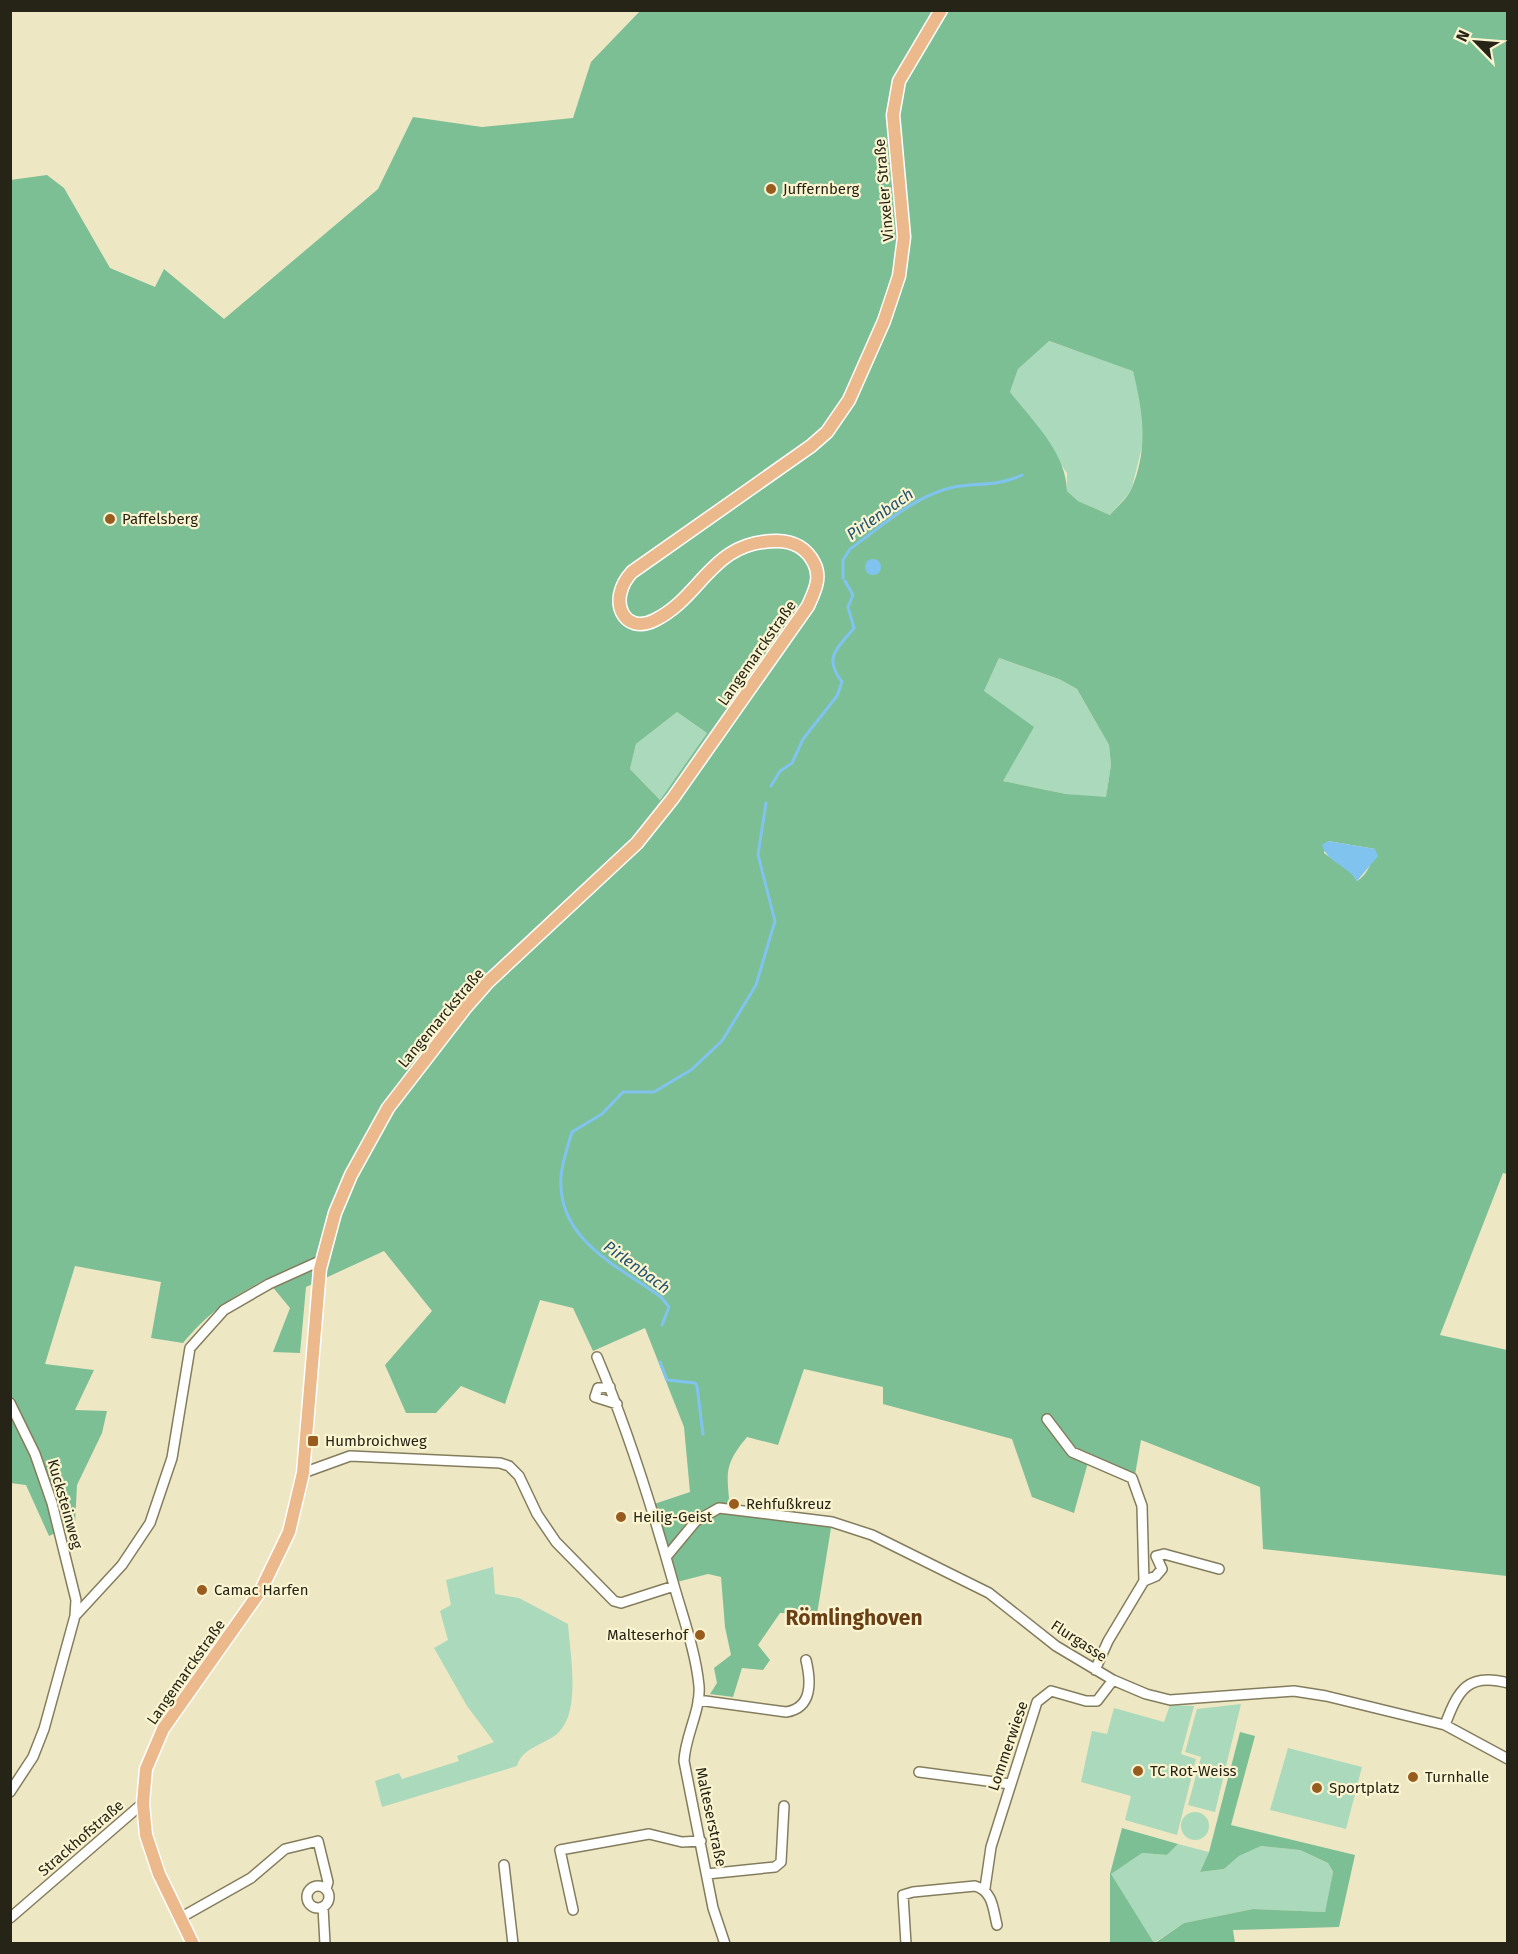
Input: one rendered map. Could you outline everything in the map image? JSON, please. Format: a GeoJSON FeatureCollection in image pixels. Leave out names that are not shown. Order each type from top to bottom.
{"type":"FeatureCollection","features":[{"type":"Feature","properties":{"kind":"main road","name":"Vinxeler Straße"},"geometry":{"type":"LineString","coordinates":[[797,456],[827,432],[839,417],[893,297],[899,276],[904,237],[893,115],[899,81],[941,10]]}},
{"type":"Feature","properties":{"kind":"main road","name":"Langemarckstraße"},"geometry":{"type":"LineString","coordinates":[[193,1944],[150,1851],[143,1803],[146,1768],[154,1747],[177,1706],[241,1619],[271,1572],[294,1516],[303,1473],[322,1260],[351,1175],[371,1136],[402,1089],[488,982],[637,843],[673,798],[808,606],[817,586],[817,569],[810,555],[786,541],[753,543],[734,551],[717,563],[666,613],[653,621],[641,624],[631,621],[623,615],[618,599],[619,589],[632,572],[797,456]]}},
{"type":"Feature","properties":{"kind":"street"},"geometry":{"type":"LineString","coordinates":[[10,1792],[33,1757],[44,1729],[75,1616],[127,1558],[150,1523],[172,1458],[190,1348],[224,1310],[269,1284],[322,1260]]}},
{"type":"Feature","properties":{"kind":"street","name":"Malteserstraße"},"geometry":{"type":"LineString","coordinates":[[597,1357],[617,1404],[667,1556],[699,1686],[698,1700],[685,1743],[684,1761],[713,1908],[725,1944]]}},
{"type":"Feature","properties":{"kind":"street"},"geometry":{"type":"LineString","coordinates":[[610,1387],[598,1388],[596,1397],[617,1404]]}},
{"type":"Feature","properties":{"kind":"street","name":"Kucksteinweg"},"geometry":{"type":"LineString","coordinates":[[10,1403],[35,1454],[52,1503],[76,1600],[75,1616]]}},
{"type":"Feature","properties":{"kind":"street"},"geometry":{"type":"LineString","coordinates":[[1047,1419],[1072,1452],[1132,1478],[1142,1506],[1144,1581],[1108,1641],[1095,1670]]}},
{"type":"Feature","properties":{"kind":"street"},"geometry":{"type":"LineString","coordinates":[[303,1473],[350,1456],[500,1463],[519,1476],[537,1514],[556,1542],[614,1600],[621,1603],[674,1586]]}},
{"type":"Feature","properties":{"kind":"street","name":"Flurgasse"},"geometry":{"type":"LineString","coordinates":[[667,1556],[696,1521],[719,1508],[832,1522],[853,1527],[989,1593],[1056,1646],[1113,1680],[1170,1700],[1294,1691],[1445,1725],[1508,1759]]}},
{"type":"Feature","properties":{"kind":"street"},"geometry":{"type":"LineString","coordinates":[[1145,1559],[1164,1554],[1219,1569]]}},
{"type":"Feature","properties":{"kind":"street"},"geometry":{"type":"LineString","coordinates":[[1144,1581],[1156,1576],[1162,1569],[1156,1556]]}},
{"type":"Feature","properties":{"kind":"street"},"geometry":{"type":"LineString","coordinates":[[698,1700],[786,1712],[797,1711],[804,1703],[811,1681],[806,1660]]}},
{"type":"Feature","properties":{"kind":"street"},"geometry":{"type":"LineString","coordinates":[[1445,1725],[1457,1697],[1472,1682],[1482,1678],[1508,1683]]}},
{"type":"Feature","properties":{"kind":"street","name":"Lommerwiese"},"geometry":{"type":"LineString","coordinates":[[997,1925],[985,1888],[991,1847],[1037,1702],[1051,1691],[1086,1701],[1097,1701],[1113,1680]]}},
{"type":"Feature","properties":{"kind":"street"},"geometry":{"type":"LineString","coordinates":[[919,1772],[1010,1784]]}},
{"type":"Feature","properties":{"kind":"street","name":"Strackhofstraße"},"geometry":{"type":"LineString","coordinates":[[10,1918],[143,1803]]}},
{"type":"Feature","properties":{"kind":"street"},"geometry":{"type":"LineString","coordinates":[[707,1874],[768,1869],[781,1862],[784,1806]]}},
{"type":"Feature","properties":{"kind":"street"},"geometry":{"type":"LineString","coordinates":[[573,1910],[560,1850],[649,1834],[682,1842],[701,1841]]}},
{"type":"Feature","properties":{"kind":"street"},"geometry":{"type":"LineString","coordinates":[[180,1918],[251,1878],[285,1849],[318,1840],[328,1882],[326,1888],[329,1899],[323,1907],[325,1944]]}},
{"type":"Feature","properties":{"kind":"street"},"geometry":{"type":"LineString","coordinates":[[504,1865],[513,1944]]}},
{"type":"Feature","properties":{"kind":"street"},"geometry":{"type":"LineString","coordinates":[[323,1907],[310,1904],[308,1893],[316,1886],[326,1888]]}},
{"type":"Feature","properties":{"kind":"street"},"geometry":{"type":"LineString","coordinates":[[906,1944],[903,1895],[957,1887],[985,1888]]}},
{"type":"Feature","properties":{"kind":"green space"},"geometry":{"type":"Polygon","coordinates":[[[640,11],[1507,11],[1507,1174],[1503,1173],[1440,1335],[1507,1350],[1507,1576],[1263,1549],[1260,1487],[1141,1440],[1135,1475],[1090,1455],[1074,1513],[1032,1497],[1012,1439],[883,1404],[883,1387],[804,1369],[778,1445],[747,1437],[730,1463],[728,1487],[730,1509],[832,1522],[817,1614],[780,1613],[758,1645],[770,1660],[763,1670],[742,1668],[733,1697],[710,1694],[717,1683],[714,1668],[731,1655],[725,1627],[721,1577],[708,1574],[673,1583],[654,1504],[690,1492],[684,1427],[645,1328],[593,1351],[573,1308],[540,1300],[505,1404],[461,1386],[436,1413],[406,1413],[385,1365],[432,1311],[384,1251],[306,1287],[300,1353],[273,1352],[290,1308],[266,1279],[221,1306],[183,1343],[151,1338],[161,1282],[75,1266],[45,1364],[94,1370],[75,1410],[107,1411],[102,1433],[77,1485],[75,1524],[49,1536],[26,1485],[10,1483],[10,180],[47,175],[64,188],[110,268],[155,287],[164,269],[224,319],[378,189],[413,117],[482,127],[573,118],[591,62],[640,11]],[[1049,341],[1018,369],[1010,392],[1055,450],[1061,463],[1067,491],[1078,501],[1110,515],[1131,490],[1140,459],[1142,416],[1133,371],[1049,341]],[[999,658],[984,691],[1034,727],[1003,781],[1066,794],[1106,797],[1111,765],[1109,745],[1077,689],[1059,679],[999,658]],[[677,712],[636,744],[630,769],[660,800],[707,733],[677,712]],[[1328,841],[1324,853],[1352,873],[1357,881],[1369,867],[1375,849],[1328,841]]]}},
{"type":"Feature","properties":{"kind":"green space"},"geometry":{"type":"Polygon","coordinates":[[[1048,341],[1133,370],[1143,411],[1145,435],[1131,491],[1110,515],[1078,501],[1067,491],[1067,473],[1010,392],[1018,369],[1048,341]]]}},
{"type":"Feature","properties":{"kind":"green space"},"geometry":{"type":"Polygon","coordinates":[[[999,658],[1059,679],[1077,689],[1109,745],[1111,765],[1106,798],[1066,794],[1003,781],[984,691],[999,658]]]}},
{"type":"Feature","properties":{"kind":"green space"},"geometry":{"type":"Polygon","coordinates":[[[677,712],[707,733],[660,800],[630,769],[636,744],[677,712]]]}},
{"type":"Feature","properties":{"kind":"green space"},"geometry":{"type":"Polygon","coordinates":[[[493,1567],[495,1594],[519,1598],[568,1624],[572,1696],[566,1722],[554,1736],[524,1754],[517,1766],[382,1807],[375,1781],[399,1773],[402,1779],[459,1761],[457,1756],[494,1742],[467,1706],[434,1648],[448,1640],[440,1611],[451,1605],[446,1580],[493,1567]]]}},
{"type":"Feature","properties":{"kind":"green space"},"geometry":{"type":"Polygon","coordinates":[[[1241,1704],[1215,1812],[1188,1805],[1201,1757],[1185,1752],[1197,1709],[1241,1704]]]}},
{"type":"Feature","properties":{"kind":"green space","name":"TC Rot-Weiss"},"geometry":{"type":"Polygon","coordinates":[[[1170,1705],[1194,1706],[1181,1754],[1196,1759],[1177,1835],[1125,1820],[1131,1796],[1081,1782],[1092,1731],[1107,1734],[1114,1708],[1164,1722],[1170,1705]]]}},
{"type":"Feature","properties":{"kind":"green space"},"geometry":{"type":"Polygon","coordinates":[[[1240,1732],[1255,1736],[1231,1825],[1355,1855],[1339,1927],[1233,1930],[1235,1943],[1155,1943],[1184,1923],[1253,1909],[1325,1912],[1333,1872],[1328,1863],[1300,1850],[1261,1846],[1239,1856],[1224,1869],[1200,1872],[1209,1852],[1240,1732]]]}},
{"type":"Feature","properties":{"kind":"green space","name":"Sportplatz"},"geometry":{"type":"Polygon","coordinates":[[[1288,1748],[1362,1767],[1346,1829],[1270,1810],[1288,1748]]]}},
{"type":"Feature","properties":{"kind":"green space"},"geometry":{"type":"Polygon","coordinates":[[[1195,1812],[1205,1816],[1209,1826],[1205,1836],[1195,1840],[1185,1836],[1181,1826],[1185,1816],[1195,1812]]]}},
{"type":"Feature","properties":{"kind":"green space"},"geometry":{"type":"Polygon","coordinates":[[[1122,1828],[1178,1844],[1167,1855],[1142,1853],[1111,1874],[1154,1943],[1110,1943],[1110,1874],[1122,1828]]]}},
{"type":"Feature","properties":{"kind":"green space"},"geometry":{"type":"Polygon","coordinates":[[[1178,1844],[1209,1852],[1200,1872],[1224,1869],[1239,1856],[1261,1846],[1300,1850],[1328,1863],[1333,1873],[1325,1912],[1253,1909],[1184,1923],[1154,1943],[1110,1874],[1142,1853],[1167,1855],[1178,1844]]]}},
{"type":"Feature","properties":{"kind":"water"},"geometry":{"type":"Polygon","coordinates":[[[873,559],[879,561],[881,567],[879,573],[873,575],[867,573],[865,567],[867,561],[873,559]]]}},
{"type":"Feature","properties":{"kind":"water"},"geometry":{"type":"Polygon","coordinates":[[[1328,841],[1375,849],[1378,856],[1357,881],[1328,856],[1322,845],[1328,841]]]}},
{"type":"Feature","properties":{"kind":"waterway","name":"Pirlenbach"},"geometry":{"type":"LineString","coordinates":[[843,578],[843,560],[850,549],[912,504],[954,487],[997,483],[1022,475]]}},
{"type":"Feature","properties":{"kind":"waterway","name":"Pirlenbach"},"geometry":{"type":"LineString","coordinates":[[771,786],[780,771],[792,763],[803,739],[837,696],[842,682],[833,666],[834,654],[854,628],[848,607],[853,595],[845,581]]}},
{"type":"Feature","properties":{"kind":"waterway","name":"Pirlenbach"},"geometry":{"type":"LineString","coordinates":[[662,1325],[669,1307],[661,1297],[593,1249],[569,1218],[562,1199],[563,1166],[572,1132],[602,1114],[623,1092],[654,1092],[691,1070],[722,1041],[756,985],[775,921],[758,855],[766,803]]}},
{"type":"Feature","properties":{"kind":"waterway","name":"Pirlenbach"},"geometry":{"type":"LineString","coordinates":[[660,1362],[667,1380],[695,1383],[697,1386],[703,1434]]}},
{"type":"Feature","properties":{"kind":"place","name":"Juffernberg"},"geometry":{"type":"Point","coordinates":[771,189]}},
{"type":"Feature","properties":{"kind":"place","name":"Paffelsberg"},"geometry":{"type":"Point","coordinates":[110,519]}},
{"type":"Feature","properties":{"kind":"place","name":"Humbroichweg"},"geometry":{"type":"Point","coordinates":[313,1441]}},
{"type":"Feature","properties":{"kind":"place","name":"Rehfußkreuz"},"geometry":{"type":"Point","coordinates":[734,1504]}},
{"type":"Feature","properties":{"kind":"place","name":"Heilig-Geist"},"geometry":{"type":"Point","coordinates":[621,1517]}},
{"type":"Feature","properties":{"kind":"place","name":"Camac Harfen"},"geometry":{"type":"Point","coordinates":[202,1590]}},
{"type":"Feature","properties":{"kind":"place","name":"Malteserhof"},"geometry":{"type":"Point","coordinates":[700,1635]}},
{"type":"Feature","properties":{"kind":"place","name":"TC Rot-Weiss"},"geometry":{"type":"Point","coordinates":[1138,1771]}},
{"type":"Feature","properties":{"kind":"place","name":"Turnhalle"},"geometry":{"type":"Point","coordinates":[1413,1777]}},
{"type":"Feature","properties":{"kind":"place","name":"Sportplatz"},"geometry":{"type":"Point","coordinates":[1317,1788]}},
{"type":"Feature","properties":{"kind":"district","name":"Römlinghoven"},"geometry":{"type":"Point","coordinates":[854,1618]}}]}
